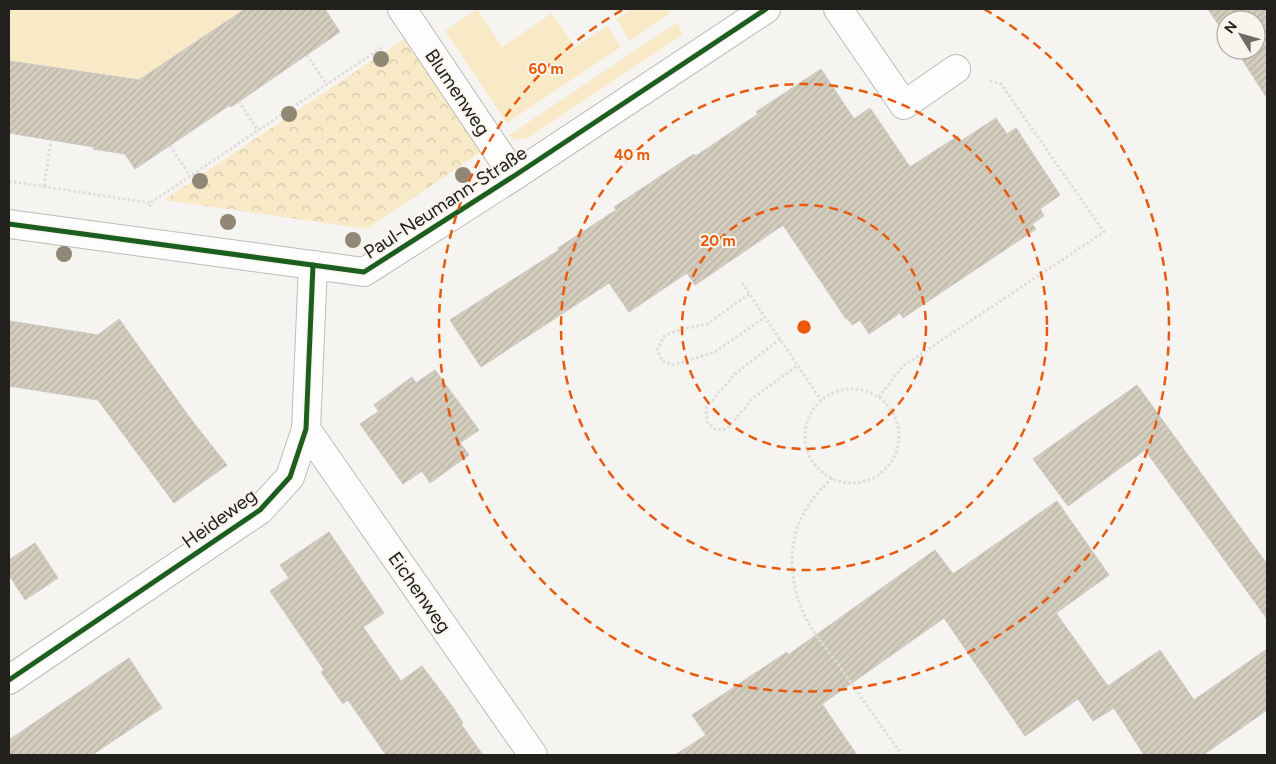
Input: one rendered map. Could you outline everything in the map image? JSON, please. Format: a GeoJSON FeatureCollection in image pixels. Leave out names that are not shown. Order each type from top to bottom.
{"type":"FeatureCollection","features":[{"type":"Feature","properties":{"kind":"street","name":"Paul-Neumann-Straße"},"geometry":{"type":"LineString","coordinates":[[9,224],[364,272],[514,176],[766,9]]}},
{"type":"Feature","properties":{"kind":"street"},"geometry":{"type":"LineString","coordinates":[[838,9],[904,105],[956,69]]}},
{"type":"Feature","properties":{"kind":"street","name":"Blumenweg"},"geometry":{"type":"LineString","coordinates":[[408,18],[514,176]]}},
{"type":"Feature","properties":{"kind":"street","name":"Heideweg"},"geometry":{"type":"LineString","coordinates":[[9,680],[260,510],[290,477],[306,429],[312,265]]}},
{"type":"Feature","properties":{"kind":"street","name":"Eichenweg"},"geometry":{"type":"LineString","coordinates":[[306,429],[533,755]]}},
{"type":"Feature","properties":{"kind":"path"},"geometry":{"type":"LineString","coordinates":[[9,181],[150,203],[327,85],[408,18]]}},
{"type":"Feature","properties":{"kind":"path"},"geometry":{"type":"LineString","coordinates":[[307,55],[327,85]]}},
{"type":"Feature","properties":{"kind":"path"},"geometry":{"type":"LineString","coordinates":[[879,397],[903,366],[1104,232],[1001,84],[956,69]]}},
{"type":"Feature","properties":{"kind":"path"},"geometry":{"type":"LineString","coordinates":[[239,101],[258,130]]}},
{"type":"Feature","properties":{"kind":"path"},"geometry":{"type":"LineString","coordinates":[[44,186],[51,141]]}},
{"type":"Feature","properties":{"kind":"path"},"geometry":{"type":"LineString","coordinates":[[170,146],[190,176]]}},
{"type":"Feature","properties":{"kind":"path"},"geometry":{"type":"LineString","coordinates":[[146,242],[150,203]]}},
{"type":"Feature","properties":{"kind":"path"},"geometry":{"type":"LineString","coordinates":[[742,283],[821,400]]}},
{"type":"Feature","properties":{"kind":"path"},"geometry":{"type":"LineString","coordinates":[[749,294],[707,324],[682,329],[664,336],[658,350],[662,361],[672,365],[715,352],[765,317]]}},
{"type":"Feature","properties":{"kind":"path"},"geometry":{"type":"LineString","coordinates":[[780,339],[735,374],[706,408],[706,422],[716,430],[727,429],[753,398],[798,365]]}},
{"type":"Feature","properties":{"kind":"path"},"geometry":{"type":"LineString","coordinates":[[849,388],[865,390],[879,397],[889,406],[896,419],[899,432],[898,446],[893,460],[884,471],[872,478],[859,482],[844,482],[832,478],[818,469],[810,456],[805,441],[806,427],[811,412],[821,400],[834,392],[849,388]]}},
{"type":"Feature","properties":{"kind":"path"},"geometry":{"type":"LineString","coordinates":[[832,478],[816,494],[804,512],[792,554],[792,576],[798,599],[810,624],[902,755]]}},
{"type":"Feature","properties":{"kind":"green space"},"geometry":{"type":"Polygon","coordinates":[[[9,9],[260,10],[234,16],[219,26],[224,33],[176,55],[161,66],[165,73],[141,90],[36,65],[9,61],[9,9]]]}},
{"type":"Feature","properties":{"kind":"green space"},"geometry":{"type":"Polygon","coordinates":[[[477,9],[502,47],[552,13],[575,47],[607,26],[621,47],[507,123],[445,31],[477,9]]]}},
{"type":"Feature","properties":{"kind":"green space"},"geometry":{"type":"Polygon","coordinates":[[[632,9],[667,9],[670,13],[630,41],[616,19],[632,9]]]}},
{"type":"Feature","properties":{"kind":"green space"},"geometry":{"type":"Polygon","coordinates":[[[678,22],[682,35],[528,138],[517,140],[508,136],[678,22]]]}},
{"type":"Feature","properties":{"kind":"green space"},"geometry":{"type":"Polygon","coordinates":[[[404,39],[481,152],[367,229],[164,200],[404,39]]]}},
{"type":"Feature","properties":{"kind":"building"},"geometry":{"type":"Polygon","coordinates":[[[245,9],[325,9],[340,32],[231,107],[230,105],[135,169],[125,154],[9,133],[9,61],[139,80],[245,9]]]}},
{"type":"Feature","properties":{"kind":"building"},"geometry":{"type":"Polygon","coordinates":[[[1208,9],[1267,9],[1267,98],[1242,60],[1266,60],[1266,10],[1216,10],[1216,21],[1208,9]]]}},
{"type":"Feature","properties":{"kind":"building"},"geometry":{"type":"Polygon","coordinates":[[[821,69],[854,119],[870,108],[910,167],[958,136],[961,141],[996,118],[1007,134],[1016,128],[1060,195],[1040,209],[1044,216],[1032,224],[1036,229],[903,318],[900,313],[869,334],[860,320],[852,325],[846,319],[783,225],[695,285],[687,273],[629,312],[609,283],[481,367],[450,320],[559,250],[558,248],[616,210],[614,207],[694,154],[696,156],[758,114],[756,112],[821,69]]]}},
{"type":"Feature","properties":{"kind":"building"},"geometry":{"type":"Polygon","coordinates":[[[119,319],[190,418],[227,465],[174,503],[98,400],[9,386],[9,321],[98,335],[119,319]]]}},
{"type":"Feature","properties":{"kind":"building"},"geometry":{"type":"Polygon","coordinates":[[[435,370],[479,430],[460,443],[469,455],[430,483],[422,471],[403,484],[360,424],[379,411],[374,405],[412,377],[416,383],[435,370]]]}},
{"type":"Feature","properties":{"kind":"building"},"geometry":{"type":"Polygon","coordinates":[[[1137,385],[1267,564],[1267,619],[1145,450],[1068,506],[1033,459],[1137,385]]]}},
{"type":"Feature","properties":{"kind":"building"},"geometry":{"type":"Polygon","coordinates":[[[1057,501],[1109,575],[1056,613],[1108,686],[1160,650],[1194,700],[1267,649],[1267,710],[1203,755],[1144,755],[1114,708],[1093,721],[1078,699],[1025,736],[944,618],[822,704],[857,755],[675,755],[706,735],[692,715],[787,652],[788,655],[935,550],[953,574],[1057,501]]]}},
{"type":"Feature","properties":{"kind":"building"},"geometry":{"type":"Polygon","coordinates":[[[329,532],[384,613],[363,627],[401,681],[422,666],[452,706],[463,723],[461,724],[483,755],[386,755],[348,700],[343,704],[321,672],[324,670],[270,591],[289,578],[280,565],[329,532]]]}},
{"type":"Feature","properties":{"kind":"building"},"geometry":{"type":"Polygon","coordinates":[[[35,543],[58,578],[25,600],[9,575],[9,560],[35,543]]]}},
{"type":"Feature","properties":{"kind":"building"},"geometry":{"type":"Polygon","coordinates":[[[129,658],[162,708],[92,755],[9,755],[9,740],[129,658]]]}},
{"type":"Feature","properties":{"kind":"cycle path"},"geometry":{"type":"LineString","coordinates":[[9,224],[364,272],[514,176],[766,9]]}},
{"type":"Feature","properties":{"kind":"cycle path"},"geometry":{"type":"LineString","coordinates":[[9,680],[260,510],[290,477],[306,429],[313,265]]}}]}
